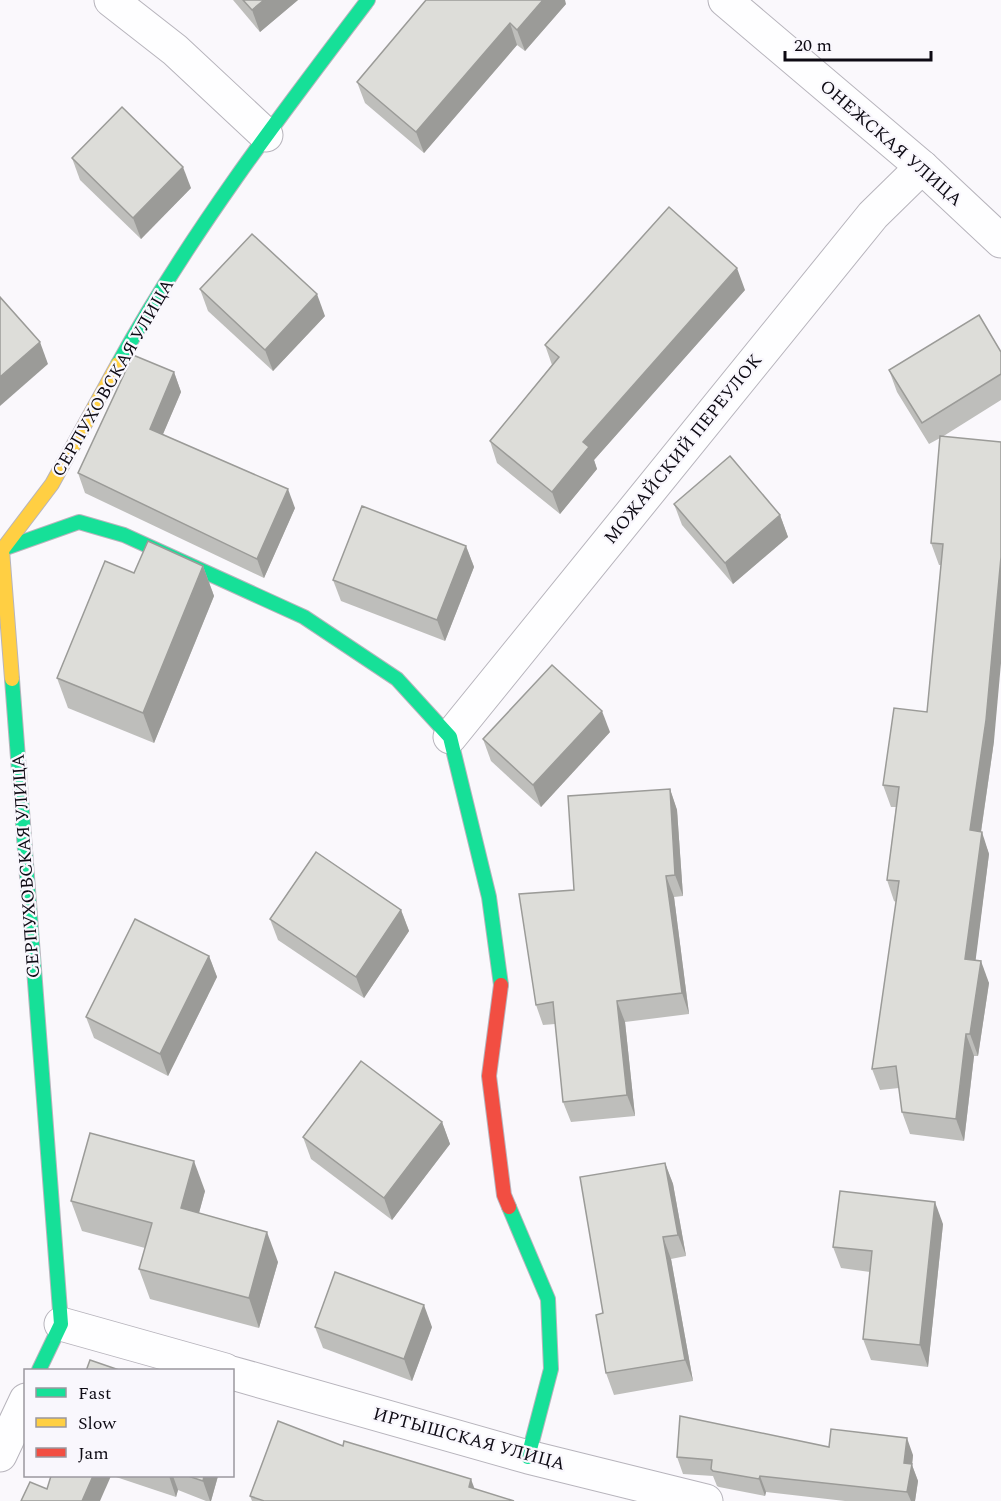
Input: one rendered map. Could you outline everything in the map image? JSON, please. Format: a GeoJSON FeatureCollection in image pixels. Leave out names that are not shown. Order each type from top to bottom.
{"type":"FeatureCollection","features":[{"type":"Feature","properties":{"kind":"street"},"geometry":{"type":"LineString","coordinates":[[111,0],[175,50],[266,135]]}},
{"type":"Feature","properties":{"kind":"street","name":"СЕРПУХОВСКАЯ УЛИЦА"},"geometry":{"type":"LineString","coordinates":[[40,1369],[61,1324],[1,550],[52,484],[149,308],[266,135],[368,0]]}},
{"type":"Feature","properties":{"kind":"street","name":"ОНЕЖСКАЯ УЛИЦА"},"geometry":{"type":"LineString","coordinates":[[725,0],[922,167],[1001,241]]}},
{"type":"Feature","properties":{"kind":"street","name":"МОЖАЙСКИЙ ПЕРЕУЛОК"},"geometry":{"type":"LineString","coordinates":[[450,737],[873,214],[922,167]]}},
{"type":"Feature","properties":{"kind":"street"},"geometry":{"type":"LineString","coordinates":[[1,550],[79,522],[124,535],[304,617],[397,679],[450,737],[489,897],[501,984],[489,1076],[504,1195],[548,1299],[551,1369],[528,1457]]}},
{"type":"Feature","properties":{"kind":"street"},"geometry":{"type":"LineString","coordinates":[[61,1324],[218,1369]]}},
{"type":"Feature","properties":{"kind":"street","name":"ИРТЫШСКАЯ УЛИЦА"},"geometry":{"type":"LineString","coordinates":[[234,1373],[528,1457],[706,1501]]}},
{"type":"Feature","properties":{"kind":"street"},"geometry":{"type":"LineString","coordinates":[[0,1455],[24,1404]]}},
{"type":"Feature","properties":{"kind":"building"},"geometry":{"type":"Polygon","coordinates":[[[243,0],[264,0],[252,10],[243,0]]]}},
{"type":"Feature","properties":{"kind":"building"},"geometry":{"type":"Polygon","coordinates":[[[426,0],[543,0],[517,30],[510,23],[416,132],[357,82],[426,0]]]}},
{"type":"Feature","properties":{"kind":"building"},"geometry":{"type":"Polygon","coordinates":[[[122,107],[183,167],[133,218],[72,158],[122,107]]]}},
{"type":"Feature","properties":{"kind":"building"},"geometry":{"type":"Polygon","coordinates":[[[669,207],[737,268],[583,442],[589,447],[552,492],[490,441],[559,357],[545,345],[669,207]]]}},
{"type":"Feature","properties":{"kind":"building"},"geometry":{"type":"Polygon","coordinates":[[[252,234],[317,294],[265,350],[200,289],[252,234]]]}},
{"type":"Feature","properties":{"kind":"building"},"geometry":{"type":"Polygon","coordinates":[[[0,297],[40,342],[0,377],[0,297]]]}},
{"type":"Feature","properties":{"kind":"building"},"geometry":{"type":"Polygon","coordinates":[[[979,315],[1001,352],[1001,374],[922,423],[889,370],[979,315]]]}},
{"type":"Feature","properties":{"kind":"building"},"geometry":{"type":"Polygon","coordinates":[[[133,355],[174,372],[150,429],[288,489],[257,559],[78,473],[133,355]]]}},
{"type":"Feature","properties":{"kind":"building"},"geometry":{"type":"Polygon","coordinates":[[[940,436],[1001,442],[1001,557],[986,720],[970,830],[982,832],[965,959],[981,961],[970,1034],[966,1034],[956,1119],[902,1112],[896,1066],[872,1069],[899,881],[887,880],[899,787],[883,785],[894,708],[927,712],[943,544],[931,543],[940,436]]]}},
{"type":"Feature","properties":{"kind":"building"},"geometry":{"type":"Polygon","coordinates":[[[730,456],[780,515],[725,563],[674,504],[730,456]]]}},
{"type":"Feature","properties":{"kind":"building"},"geometry":{"type":"Polygon","coordinates":[[[362,506],[466,546],[437,620],[333,580],[362,506]]]}},
{"type":"Feature","properties":{"kind":"building"},"geometry":{"type":"Polygon","coordinates":[[[148,541],[203,566],[143,713],[57,678],[105,561],[134,573],[148,541]]]}},
{"type":"Feature","properties":{"kind":"building"},"geometry":{"type":"Polygon","coordinates":[[[552,665],[602,711],[533,785],[483,739],[552,665]]]}},
{"type":"Feature","properties":{"kind":"building"},"geometry":{"type":"Polygon","coordinates":[[[670,789],[675,875],[666,876],[682,993],[617,1001],[627,1095],[563,1102],[553,1002],[536,1005],[519,894],[574,890],[568,796],[670,789]]]}},
{"type":"Feature","properties":{"kind":"building"},"geometry":{"type":"Polygon","coordinates":[[[316,852],[401,910],[356,977],[270,919],[316,852]]]}},
{"type":"Feature","properties":{"kind":"building"},"geometry":{"type":"Polygon","coordinates":[[[135,919],[209,956],[160,1054],[86,1017],[135,919]]]}},
{"type":"Feature","properties":{"kind":"building"},"geometry":{"type":"Polygon","coordinates":[[[361,1061],[442,1122],[384,1198],[303,1137],[361,1061]]]}},
{"type":"Feature","properties":{"kind":"building"},"geometry":{"type":"Polygon","coordinates":[[[90,1133],[194,1161],[181,1208],[267,1232],[249,1298],[139,1269],[152,1223],[71,1201],[90,1133]]]}},
{"type":"Feature","properties":{"kind":"building"},"geometry":{"type":"Polygon","coordinates":[[[665,1163],[678,1235],[663,1237],[685,1360],[606,1373],[596,1315],[603,1313],[580,1177],[665,1163]]]}},
{"type":"Feature","properties":{"kind":"building"},"geometry":{"type":"Polygon","coordinates":[[[840,1191],[935,1202],[920,1345],[863,1339],[872,1251],[833,1247],[840,1191]]]}},
{"type":"Feature","properties":{"kind":"building"},"geometry":{"type":"Polygon","coordinates":[[[335,1272],[424,1305],[404,1359],[315,1327],[335,1272]]]}},
{"type":"Feature","properties":{"kind":"building"},"geometry":{"type":"Polygon","coordinates":[[[90,1360],[116,1369],[87,1369],[90,1360]]]}},
{"type":"Feature","properties":{"kind":"building"},"geometry":{"type":"Polygon","coordinates":[[[680,1416],[829,1447],[831,1429],[907,1438],[904,1463],[912,1464],[907,1492],[760,1476],[759,1479],[713,1471],[711,1469],[712,1460],[677,1457],[680,1416]]]}},
{"type":"Feature","properties":{"kind":"building"},"geometry":{"type":"Polygon","coordinates":[[[278,1421],[343,1446],[344,1441],[471,1479],[469,1487],[514,1501],[264,1501],[250,1496],[278,1421]]]}},
{"type":"Feature","properties":{"kind":"building"},"geometry":{"type":"Polygon","coordinates":[[[51,1477],[93,1477],[82,1501],[21,1501],[30,1482],[47,1489],[51,1477]]]}},
{"type":"Feature","properties":{"kind":"building"},"geometry":{"type":"Polygon","coordinates":[[[191,1477],[204,1477],[203,1481],[191,1477]]]}},
{"type":"Feature","properties":{"kind":"traffic: fast"},"geometry":{"type":"LineString","coordinates":[[118,364],[145,316],[205,223],[368,0]]}},
{"type":"Feature","properties":{"kind":"traffic: fast"},"geometry":{"type":"LineString","coordinates":[[0,550],[79,522],[124,535],[304,617],[397,679],[450,737],[489,897],[501,985]]}},
{"type":"Feature","properties":{"kind":"traffic: fast"},"geometry":{"type":"LineString","coordinates":[[12,679],[61,1324],[39,1369]]}},
{"type":"Feature","properties":{"kind":"traffic: fast"},"geometry":{"type":"LineString","coordinates":[[509,1207],[548,1299],[551,1369],[528,1457]]}},
{"type":"Feature","properties":{"kind":"traffic: slow"},"geometry":{"type":"LineString","coordinates":[[12,679],[2,550],[52,484],[118,364]]}},
{"type":"Feature","properties":{"kind":"traffic: jam"},"geometry":{"type":"LineString","coordinates":[[501,985],[489,1076],[504,1195],[509,1207]]}}]}
